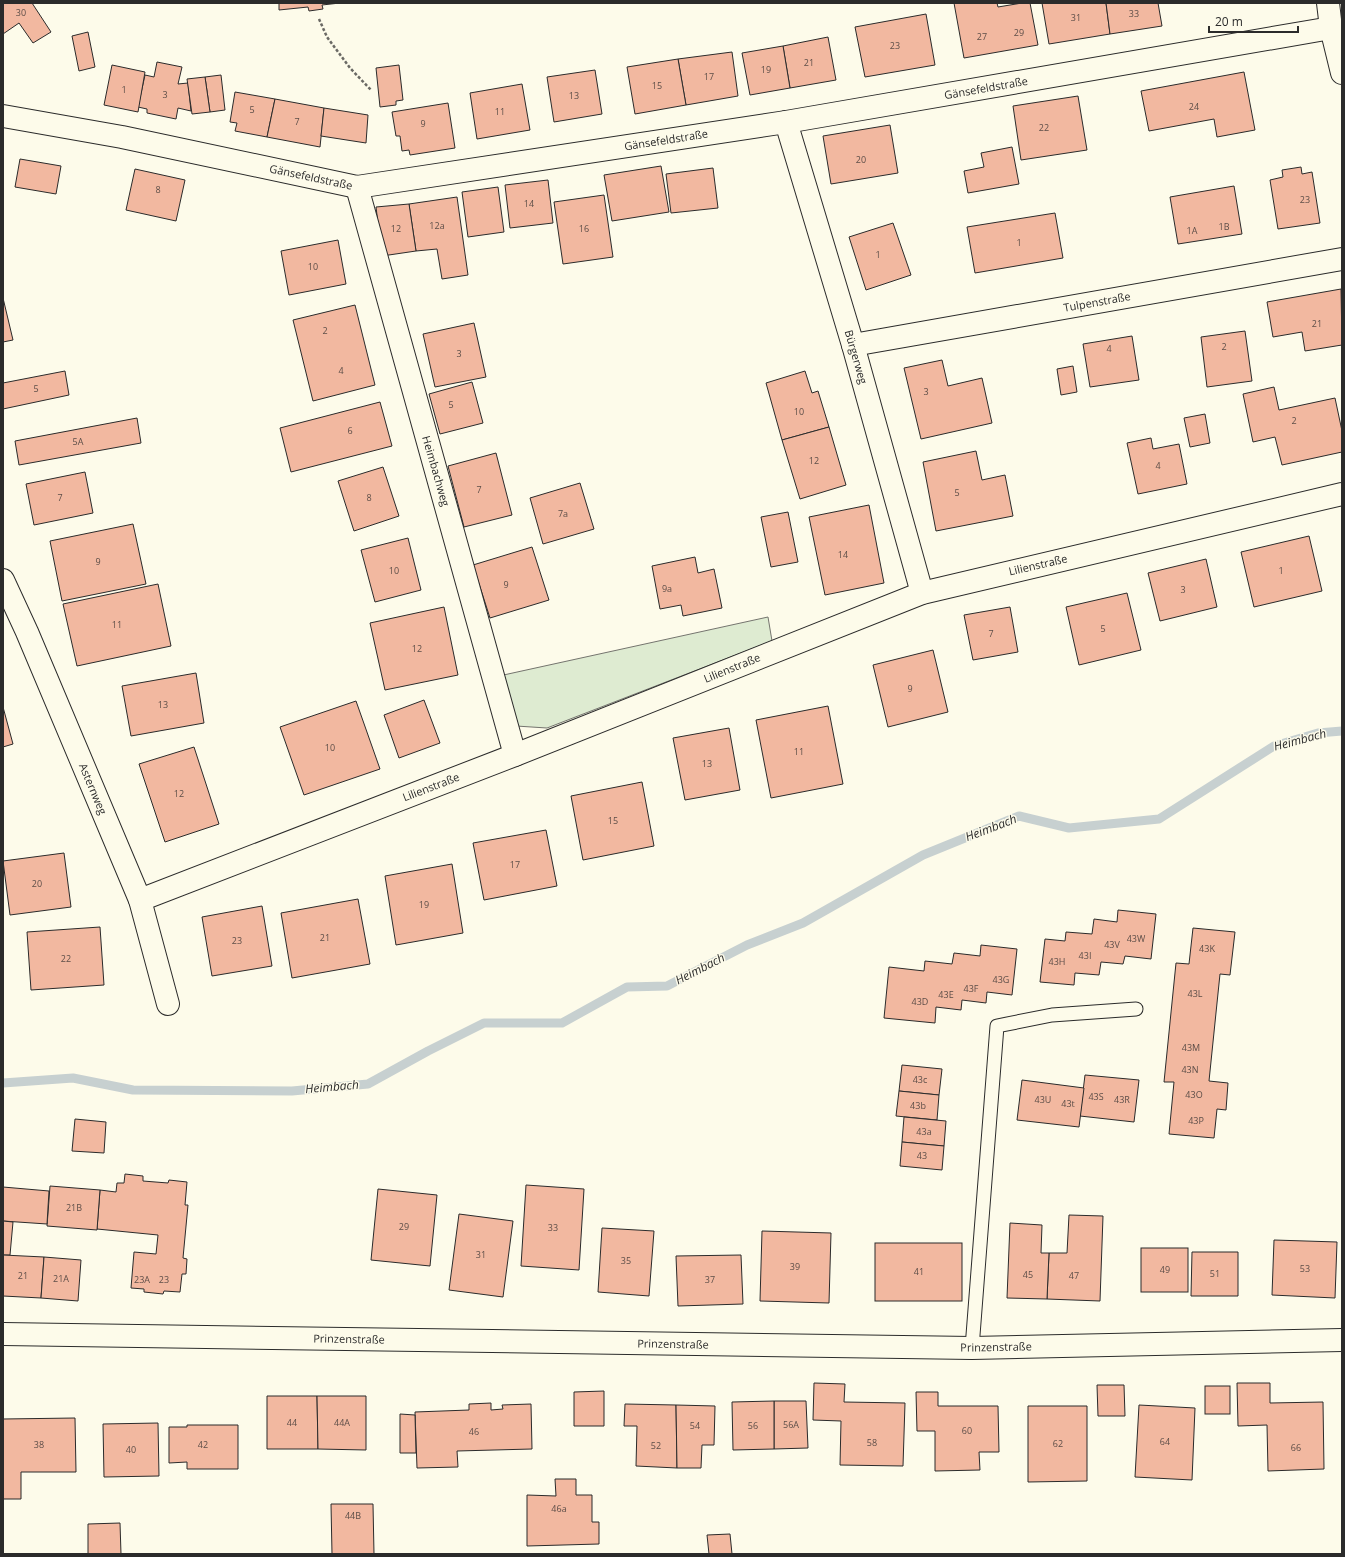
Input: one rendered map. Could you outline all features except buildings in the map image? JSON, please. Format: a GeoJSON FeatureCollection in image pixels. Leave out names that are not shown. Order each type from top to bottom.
{"type":"FeatureCollection","features":[{"type":"Feature","properties":{"kind":"street"},"geometry":{"type":"LineString","coordinates":[[1328,3],[1336,28],[1342,73]]}},
{"type":"Feature","properties":{"kind":"street","name":"Gänsefeldstraße"},"geometry":{"type":"LineString","coordinates":[[3,116],[122,137],[357,187],[786,122],[1336,28]]}},
{"type":"Feature","properties":{"kind":"street","name":"Bürgerweg"},"geometry":{"type":"LineString","coordinates":[[786,122],[853,345],[922,593]]}},
{"type":"Feature","properties":{"kind":"street","name":"Heimbachweg"},"geometry":{"type":"LineString","coordinates":[[357,187],[515,755]]}},
{"type":"Feature","properties":{"kind":"street","name":"Tulpenstraße"},"geometry":{"type":"LineString","coordinates":[[853,345],[1342,259]]}},
{"type":"Feature","properties":{"kind":"street","name":"Lilienstraße"},"geometry":{"type":"LineString","coordinates":[[140,900],[515,755],[922,593],[1342,494]]}},
{"type":"Feature","properties":{"kind":"street","name":"Asternweg"},"geometry":{"type":"LineString","coordinates":[[3,580],[27,632],[140,900],[168,1004]]}},
{"type":"Feature","properties":{"kind":"street","name":"Prinzenstraße"},"geometry":{"type":"LineString","coordinates":[[3,1334],[972,1348],[1342,1340]]}},
{"type":"Feature","properties":{"kind":"lane"},"geometry":{"type":"LineString","coordinates":[[972,1348],[997,1026],[1052,1015],[1136,1009]]}},
{"type":"Feature","properties":{"kind":"path"},"geometry":{"type":"LineString","coordinates":[[319,19],[327,37],[350,68],[371,90]]}},
{"type":"Feature","properties":{"kind":"green space"},"geometry":{"type":"Polygon","coordinates":[[[768,617],[772,641],[547,728],[516,726],[499,676],[768,617]]]}},
{"type":"Feature","properties":{"kind":"waterway","name":"Heimbach"},"geometry":{"type":"LineString","coordinates":[[3,1083],[73,1078],[133,1090],[292,1091],[368,1084],[428,1051],[484,1023],[562,1023],[627,987],[667,986],[747,945],[803,923],[923,855],[1019,816],[1069,828],[1159,819],[1274,746],[1318,733],[1342,731]]}}]}
